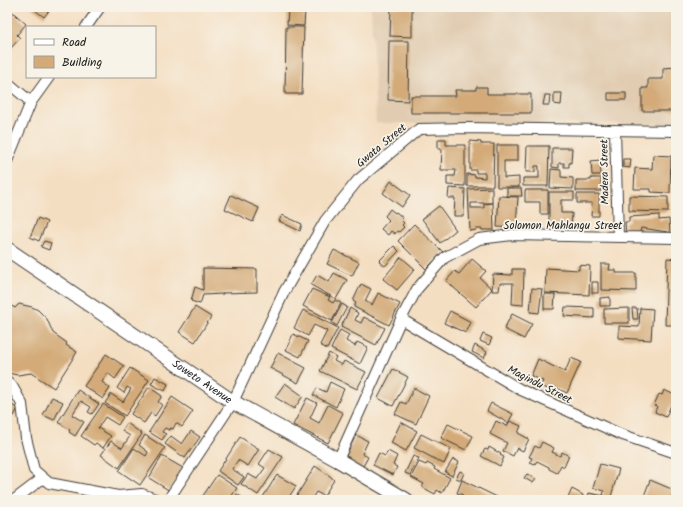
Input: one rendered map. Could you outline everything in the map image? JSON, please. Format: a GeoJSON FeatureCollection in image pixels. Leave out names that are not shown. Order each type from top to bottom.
{"type":"FeatureCollection","features":[{"type":"Feature","properties":{"kind":"street"},"geometry":{"type":"LineString","coordinates":[[87,26],[100,7]]}},
{"type":"Feature","properties":{"kind":"street"},"geometry":{"type":"LineString","coordinates":[[7,161],[31,102],[48,78]]}},
{"type":"Feature","properties":{"kind":"street"},"geometry":{"type":"LineString","coordinates":[[7,82],[31,102]]}},
{"type":"Feature","properties":{"kind":"street","name":"Gwata Street"},"geometry":{"type":"LineString","coordinates":[[168,500],[234,402],[284,292],[325,221],[358,180],[419,129],[466,128],[676,131]]}},
{"type":"Feature","properties":{"kind":"street","name":"Madera Street"},"geometry":{"type":"LineString","coordinates":[[615,130],[618,237]]}},
{"type":"Feature","properties":{"kind":"street","name":"Solomon Mahlangu Street"},"geometry":{"type":"LineString","coordinates":[[338,460],[400,319],[417,289],[444,258],[480,238],[512,235],[676,238]]}},
{"type":"Feature","properties":{"kind":"street","name":"Soweto Avenue"},"geometry":{"type":"LineString","coordinates":[[7,249],[234,402],[406,500]]}},
{"type":"Feature","properties":{"kind":"street","name":"Magindu Street"},"geometry":{"type":"LineString","coordinates":[[400,319],[521,390],[620,434],[676,453]]}},
{"type":"Feature","properties":{"kind":"street"},"geometry":{"type":"LineString","coordinates":[[7,381],[12,386],[22,404],[26,438],[34,470],[49,483],[114,498],[142,494],[158,500]]}},
{"type":"Feature","properties":{"kind":"street"},"geometry":{"type":"LineString","coordinates":[[14,500],[43,478]]}},
{"type":"Feature","properties":{"kind":"shaded area"},"geometry":{"type":"Polygon","coordinates":[[[371,7],[676,7],[676,124],[376,123],[371,7]]]}},
{"type":"Feature","properties":{"kind":"building"},"geometry":{"type":"Polygon","coordinates":[[[7,7],[26,24],[17,35],[20,38],[11,48],[7,45],[7,7]]]}},
{"type":"Feature","properties":{"kind":"building"},"geometry":{"type":"Polygon","coordinates":[[[31,7],[50,7],[51,8],[44,17],[31,7]]]}},
{"type":"Feature","properties":{"kind":"building"},"geometry":{"type":"Polygon","coordinates":[[[391,7],[412,7],[412,37],[390,36],[391,7]]]}},
{"type":"Feature","properties":{"kind":"building"},"geometry":{"type":"Polygon","coordinates":[[[288,9],[305,10],[304,26],[287,25],[288,9]]]}},
{"type":"Feature","properties":{"kind":"building"},"geometry":{"type":"Polygon","coordinates":[[[286,27],[304,27],[302,94],[285,94],[286,27]]]}},
{"type":"Feature","properties":{"kind":"building"},"geometry":{"type":"Polygon","coordinates":[[[389,41],[409,41],[408,101],[388,100],[389,41]]]}},
{"type":"Feature","properties":{"kind":"building"},"geometry":{"type":"Polygon","coordinates":[[[676,67],[676,111],[642,111],[642,88],[648,88],[648,79],[663,79],[663,68],[676,67]]]}},
{"type":"Feature","properties":{"kind":"building"},"geometry":{"type":"Polygon","coordinates":[[[476,87],[487,87],[487,94],[531,94],[531,113],[411,113],[411,96],[456,96],[455,90],[476,90],[476,87]]]}},
{"type":"Feature","properties":{"kind":"building"},"geometry":{"type":"Polygon","coordinates":[[[554,93],[562,93],[561,105],[554,104],[554,93]]]}},
{"type":"Feature","properties":{"kind":"building"},"geometry":{"type":"Polygon","coordinates":[[[608,93],[626,93],[626,100],[608,100],[608,93]]]}},
{"type":"Feature","properties":{"kind":"building"},"geometry":{"type":"Polygon","coordinates":[[[545,95],[550,95],[549,105],[543,105],[545,95]]]}},
{"type":"Feature","properties":{"kind":"building"},"geometry":{"type":"Polygon","coordinates":[[[438,139],[446,139],[446,145],[465,145],[465,186],[447,185],[447,176],[455,176],[456,170],[441,170],[442,149],[438,149],[438,139]]]}},
{"type":"Feature","properties":{"kind":"building"},"geometry":{"type":"Polygon","coordinates":[[[470,141],[481,142],[481,144],[494,144],[493,186],[467,186],[467,174],[485,178],[485,173],[476,173],[476,170],[470,170],[470,141]]]}},
{"type":"Feature","properties":{"kind":"building"},"geometry":{"type":"Polygon","coordinates":[[[497,145],[518,145],[518,161],[504,161],[504,178],[519,177],[519,187],[497,187],[497,145]]]}},
{"type":"Feature","properties":{"kind":"building"},"geometry":{"type":"Polygon","coordinates":[[[527,146],[549,146],[548,186],[523,186],[523,178],[539,178],[539,166],[535,166],[535,172],[526,172],[527,146]]]}},
{"type":"Feature","properties":{"kind":"building"},"geometry":{"type":"Polygon","coordinates":[[[552,148],[572,148],[571,163],[569,163],[569,167],[564,167],[564,163],[559,163],[559,168],[552,167],[552,148]]]}},
{"type":"Feature","properties":{"kind":"building"},"geometry":{"type":"Polygon","coordinates":[[[653,155],[671,156],[670,193],[651,192],[651,189],[634,189],[635,168],[652,169],[653,155]]]}},
{"type":"Feature","properties":{"kind":"building"},"geometry":{"type":"Polygon","coordinates":[[[623,159],[631,159],[630,168],[623,167],[623,159]]]}},
{"type":"Feature","properties":{"kind":"building"},"geometry":{"type":"Polygon","coordinates":[[[600,160],[601,175],[592,175],[591,161],[600,160]]]}},
{"type":"Feature","properties":{"kind":"building"},"geometry":{"type":"Polygon","coordinates":[[[551,169],[561,170],[561,177],[573,178],[573,189],[550,188],[551,169]]]}},
{"type":"Feature","properties":{"kind":"building"},"geometry":{"type":"Polygon","coordinates":[[[591,178],[601,178],[601,191],[576,191],[576,180],[591,180],[591,178]]]}},
{"type":"Feature","properties":{"kind":"building"},"geometry":{"type":"Polygon","coordinates":[[[391,181],[410,195],[402,207],[383,193],[391,181]]]}},
{"type":"Feature","properties":{"kind":"building"},"geometry":{"type":"Polygon","coordinates":[[[449,188],[465,189],[464,216],[454,216],[455,198],[448,198],[449,188]]]}},
{"type":"Feature","properties":{"kind":"building"},"geometry":{"type":"Polygon","coordinates":[[[492,188],[492,203],[471,203],[471,208],[484,208],[484,204],[493,203],[494,230],[476,229],[470,231],[468,189],[492,188]]]}},
{"type":"Feature","properties":{"kind":"building"},"geometry":{"type":"Polygon","coordinates":[[[507,188],[521,188],[522,196],[507,196],[507,188]]]}},
{"type":"Feature","properties":{"kind":"building"},"geometry":{"type":"Polygon","coordinates":[[[525,190],[548,190],[548,214],[540,214],[540,202],[525,202],[525,190]]]}},
{"type":"Feature","properties":{"kind":"building"},"geometry":{"type":"Polygon","coordinates":[[[549,192],[574,192],[574,200],[561,200],[561,213],[572,213],[571,231],[549,231],[549,192]]]}},
{"type":"Feature","properties":{"kind":"building"},"geometry":{"type":"Polygon","coordinates":[[[577,194],[599,194],[599,216],[591,216],[592,203],[577,203],[577,194]]]}},
{"type":"Feature","properties":{"kind":"building"},"geometry":{"type":"Polygon","coordinates":[[[231,195],[259,208],[253,222],[225,209],[231,195]]]}},
{"type":"Feature","properties":{"kind":"building"},"geometry":{"type":"Polygon","coordinates":[[[499,196],[518,197],[516,228],[497,227],[499,196]]]}},
{"type":"Feature","properties":{"kind":"building"},"geometry":{"type":"Polygon","coordinates":[[[629,196],[668,197],[668,212],[629,211],[629,196]]]}},
{"type":"Feature","properties":{"kind":"building"},"geometry":{"type":"Polygon","coordinates":[[[673,204],[676,204],[676,235],[673,235],[673,204]]]}},
{"type":"Feature","properties":{"kind":"building"},"geometry":{"type":"Polygon","coordinates":[[[439,206],[456,230],[440,243],[422,219],[439,206]]]}},
{"type":"Feature","properties":{"kind":"building"},"geometry":{"type":"Polygon","coordinates":[[[390,209],[403,218],[401,220],[404,223],[402,225],[404,227],[395,234],[391,231],[388,235],[381,229],[389,220],[385,216],[390,209]]]}},
{"type":"Feature","properties":{"kind":"building"},"geometry":{"type":"Polygon","coordinates":[[[282,215],[302,224],[300,231],[279,221],[282,215]]]}},
{"type":"Feature","properties":{"kind":"building"},"geometry":{"type":"Polygon","coordinates":[[[659,215],[659,220],[669,219],[670,234],[668,232],[641,228],[639,236],[626,237],[625,222],[629,222],[629,217],[659,215]]]}},
{"type":"Feature","properties":{"kind":"building"},"geometry":{"type":"Polygon","coordinates":[[[38,218],[47,222],[39,241],[30,237],[38,218]]]}},
{"type":"Feature","properties":{"kind":"building"},"geometry":{"type":"Polygon","coordinates":[[[414,224],[443,252],[426,269],[398,241],[414,224]]]}},
{"type":"Feature","properties":{"kind":"building"},"geometry":{"type":"Polygon","coordinates":[[[44,241],[51,243],[49,250],[41,247],[44,241]]]}},
{"type":"Feature","properties":{"kind":"building"},"geometry":{"type":"Polygon","coordinates":[[[394,246],[399,251],[385,266],[379,261],[394,246]]]}},
{"type":"Feature","properties":{"kind":"building"},"geometry":{"type":"Polygon","coordinates":[[[334,250],[359,262],[352,276],[327,264],[334,250]]]}},
{"type":"Feature","properties":{"kind":"building"},"geometry":{"type":"Polygon","coordinates":[[[401,257],[415,269],[397,290],[383,279],[401,257]]]}},
{"type":"Feature","properties":{"kind":"building"},"geometry":{"type":"Polygon","coordinates":[[[667,258],[676,259],[674,313],[676,313],[676,325],[665,325],[667,258]]]}},
{"type":"Feature","properties":{"kind":"building"},"geometry":{"type":"Polygon","coordinates":[[[472,259],[486,271],[480,278],[492,289],[476,307],[446,281],[455,271],[459,274],[472,259]]]}},
{"type":"Feature","properties":{"kind":"building"},"geometry":{"type":"Polygon","coordinates":[[[601,264],[610,264],[609,270],[616,270],[616,273],[636,273],[636,291],[601,290],[601,264]]]}},
{"type":"Feature","properties":{"kind":"building"},"geometry":{"type":"Polygon","coordinates":[[[579,265],[590,266],[589,295],[545,293],[546,268],[579,270],[579,265]]]}},
{"type":"Feature","properties":{"kind":"building"},"geometry":{"type":"Polygon","coordinates":[[[203,268],[257,269],[257,292],[203,295],[200,304],[191,301],[195,287],[203,290],[203,268]]]}},
{"type":"Feature","properties":{"kind":"building"},"geometry":{"type":"Polygon","coordinates":[[[512,269],[524,269],[523,305],[512,304],[513,283],[500,283],[499,291],[492,291],[493,274],[512,275],[512,269]]]}},
{"type":"Feature","properties":{"kind":"building"},"geometry":{"type":"Polygon","coordinates":[[[334,273],[347,280],[336,299],[311,285],[317,275],[329,282],[334,273]]]}},
{"type":"Feature","properties":{"kind":"building"},"geometry":{"type":"Polygon","coordinates":[[[592,282],[598,282],[598,293],[592,293],[592,282]]]}},
{"type":"Feature","properties":{"kind":"building"},"geometry":{"type":"Polygon","coordinates":[[[361,284],[371,289],[365,301],[372,305],[378,293],[400,304],[389,325],[354,307],[356,303],[353,301],[361,284]]]}},
{"type":"Feature","properties":{"kind":"building"},"geometry":{"type":"Polygon","coordinates":[[[532,288],[542,289],[539,313],[530,312],[532,288]]]}},
{"type":"Feature","properties":{"kind":"building"},"geometry":{"type":"Polygon","coordinates":[[[312,289],[330,297],[328,300],[333,303],[335,300],[341,303],[332,321],[303,306],[312,289]]]}},
{"type":"Feature","properties":{"kind":"building"},"geometry":{"type":"Polygon","coordinates":[[[544,294],[555,294],[554,309],[544,309],[544,294]]]}},
{"type":"Feature","properties":{"kind":"building"},"geometry":{"type":"Polygon","coordinates":[[[610,297],[610,306],[600,306],[600,298],[610,297]]]}},
{"type":"Feature","properties":{"kind":"building"},"geometry":{"type":"Polygon","coordinates":[[[7,303],[15,308],[19,304],[38,310],[47,319],[53,333],[67,343],[66,345],[77,352],[54,388],[31,373],[18,375],[7,373],[7,303]]]}},
{"type":"Feature","properties":{"kind":"building"},"geometry":{"type":"Polygon","coordinates":[[[342,304],[347,307],[337,326],[332,323],[342,304]]]}},
{"type":"Feature","properties":{"kind":"building"},"geometry":{"type":"Polygon","coordinates":[[[195,307],[211,317],[195,342],[179,332],[195,307]]]}},
{"type":"Feature","properties":{"kind":"building"},"geometry":{"type":"Polygon","coordinates":[[[565,307],[594,308],[594,318],[564,316],[565,307]]]}},
{"type":"Feature","properties":{"kind":"building"},"geometry":{"type":"Polygon","coordinates":[[[350,308],[358,313],[355,320],[361,323],[364,317],[385,328],[376,345],[341,327],[350,308]]]}},
{"type":"Feature","properties":{"kind":"building"},"geometry":{"type":"Polygon","coordinates":[[[629,308],[629,323],[604,323],[604,309],[629,308]]]}},
{"type":"Feature","properties":{"kind":"building"},"geometry":{"type":"Polygon","coordinates":[[[632,308],[637,308],[638,319],[633,319],[632,308]]]}},
{"type":"Feature","properties":{"kind":"building"},"geometry":{"type":"Polygon","coordinates":[[[640,308],[653,309],[651,340],[619,338],[619,326],[639,327],[640,308]]]}},
{"type":"Feature","properties":{"kind":"building"},"geometry":{"type":"Polygon","coordinates":[[[303,310],[338,328],[327,349],[320,345],[327,331],[314,325],[308,336],[294,328],[303,310]]]}},
{"type":"Feature","properties":{"kind":"building"},"geometry":{"type":"Polygon","coordinates":[[[450,311],[471,322],[466,333],[444,323],[450,311]]]}},
{"type":"Feature","properties":{"kind":"building"},"geometry":{"type":"Polygon","coordinates":[[[512,314],[532,324],[524,339],[504,329],[512,314]]]}},
{"type":"Feature","properties":{"kind":"building"},"geometry":{"type":"Polygon","coordinates":[[[340,330],[349,335],[346,341],[355,346],[357,342],[368,347],[360,364],[331,349],[340,330]]]}},
{"type":"Feature","properties":{"kind":"building"},"geometry":{"type":"Polygon","coordinates":[[[293,334],[308,341],[300,357],[286,350],[293,334]]]}},
{"type":"Feature","properties":{"kind":"building"},"geometry":{"type":"Polygon","coordinates":[[[483,334],[492,338],[489,345],[480,341],[483,334]]]}},
{"type":"Feature","properties":{"kind":"building"},"geometry":{"type":"Polygon","coordinates":[[[475,345],[487,352],[484,358],[472,352],[475,345]]]}},
{"type":"Feature","properties":{"kind":"building"},"geometry":{"type":"Polygon","coordinates":[[[278,353],[306,368],[298,383],[270,368],[278,353]]]}},
{"type":"Feature","properties":{"kind":"building"},"geometry":{"type":"Polygon","coordinates":[[[329,353],[336,357],[334,361],[342,365],[344,361],[366,372],[357,389],[320,371],[329,353]]]}},
{"type":"Feature","properties":{"kind":"building"},"geometry":{"type":"Polygon","coordinates":[[[106,354],[124,366],[115,379],[108,373],[102,382],[110,388],[103,399],[84,386],[106,354]]]}},
{"type":"Feature","properties":{"kind":"building"},"geometry":{"type":"Polygon","coordinates":[[[571,358],[581,362],[567,393],[554,387],[552,391],[541,386],[543,381],[531,376],[538,359],[565,372],[571,358]]]}},
{"type":"Feature","properties":{"kind":"building"},"geometry":{"type":"Polygon","coordinates":[[[130,368],[149,380],[125,416],[105,403],[111,394],[123,402],[131,389],[127,387],[124,393],[117,388],[130,368]]]}},
{"type":"Feature","properties":{"kind":"building"},"geometry":{"type":"Polygon","coordinates":[[[393,369],[408,377],[393,406],[378,398],[393,369]]]}},
{"type":"Feature","properties":{"kind":"building"},"geometry":{"type":"Polygon","coordinates":[[[155,377],[168,384],[165,391],[151,384],[155,377]]]}},
{"type":"Feature","properties":{"kind":"building"},"geometry":{"type":"Polygon","coordinates":[[[330,382],[344,389],[336,407],[313,395],[317,388],[326,392],[330,382]]]}},
{"type":"Feature","properties":{"kind":"building"},"geometry":{"type":"Polygon","coordinates":[[[285,383],[303,396],[294,409],[275,397],[285,383]]]}},
{"type":"Feature","properties":{"kind":"building"},"geometry":{"type":"Polygon","coordinates":[[[149,387],[162,396],[158,402],[162,405],[155,416],[151,413],[144,423],[131,414],[149,387]]]}},
{"type":"Feature","properties":{"kind":"building"},"geometry":{"type":"Polygon","coordinates":[[[414,388],[429,396],[416,424],[395,414],[401,402],[406,404],[414,388]]]}},
{"type":"Feature","properties":{"kind":"building"},"geometry":{"type":"Polygon","coordinates":[[[78,390],[99,404],[92,414],[88,412],[91,407],[81,401],[72,415],[84,422],[75,436],[69,432],[70,430],[58,422],[78,390]]]}},
{"type":"Feature","properties":{"kind":"building"},"geometry":{"type":"Polygon","coordinates":[[[664,390],[675,395],[666,417],[655,412],[657,406],[654,405],[659,394],[662,395],[664,390]]]}},
{"type":"Feature","properties":{"kind":"building"},"geometry":{"type":"Polygon","coordinates":[[[52,397],[63,402],[54,420],[43,415],[52,397]]]}},
{"type":"Feature","properties":{"kind":"building"},"geometry":{"type":"Polygon","coordinates":[[[172,397],[193,411],[182,427],[176,423],[173,429],[170,428],[169,430],[165,428],[162,432],[166,434],[162,440],[149,432],[172,397]]]}},
{"type":"Feature","properties":{"kind":"building"},"geometry":{"type":"Polygon","coordinates":[[[307,398],[317,403],[310,418],[319,423],[328,405],[343,413],[328,443],[293,425],[307,398]]]}},
{"type":"Feature","properties":{"kind":"building"},"geometry":{"type":"Polygon","coordinates":[[[7,403],[18,408],[14,416],[11,415],[7,423],[7,403]]]}},
{"type":"Feature","properties":{"kind":"building"},"geometry":{"type":"Polygon","coordinates":[[[491,403],[513,414],[508,423],[487,411],[491,403]]]}},
{"type":"Feature","properties":{"kind":"building"},"geometry":{"type":"Polygon","coordinates":[[[103,404],[123,417],[118,425],[105,417],[98,428],[111,436],[103,448],[96,443],[94,445],[81,436],[103,404]]]}},
{"type":"Feature","properties":{"kind":"building"},"geometry":{"type":"Polygon","coordinates":[[[496,421],[507,426],[510,421],[521,426],[518,433],[529,439],[523,451],[517,448],[513,456],[503,451],[507,443],[490,434],[496,421]]]}},
{"type":"Feature","properties":{"kind":"building"},"geometry":{"type":"Polygon","coordinates":[[[401,422],[417,431],[406,451],[391,443],[401,422]]]}},
{"type":"Feature","properties":{"kind":"building"},"geometry":{"type":"Polygon","coordinates":[[[127,423],[142,434],[119,468],[101,455],[111,441],[122,448],[130,436],[122,431],[127,423]]]}},
{"type":"Feature","properties":{"kind":"building"},"geometry":{"type":"Polygon","coordinates":[[[448,424],[473,436],[466,450],[441,438],[448,424]]]}},
{"type":"Feature","properties":{"kind":"building"},"geometry":{"type":"Polygon","coordinates":[[[191,431],[200,437],[185,458],[165,444],[171,436],[182,444],[191,431]]]}},
{"type":"Feature","properties":{"kind":"building"},"geometry":{"type":"Polygon","coordinates":[[[421,434],[451,449],[444,464],[414,448],[421,434]]]}},
{"type":"Feature","properties":{"kind":"building"},"geometry":{"type":"Polygon","coordinates":[[[145,435],[165,448],[140,485],[119,471],[134,448],[146,456],[148,452],[139,445],[145,435]]]}},
{"type":"Feature","properties":{"kind":"building"},"geometry":{"type":"Polygon","coordinates":[[[356,435],[368,441],[362,454],[368,457],[361,470],[343,461],[356,435]]]}},
{"type":"Feature","properties":{"kind":"building"},"geometry":{"type":"Polygon","coordinates":[[[240,437],[259,449],[248,466],[238,460],[232,469],[244,477],[238,485],[218,471],[240,437]]]}},
{"type":"Feature","properties":{"kind":"building"},"geometry":{"type":"Polygon","coordinates":[[[542,442],[554,448],[552,452],[560,456],[562,452],[569,456],[564,467],[561,465],[557,473],[537,461],[535,464],[530,462],[532,458],[529,457],[535,446],[539,448],[542,442]]]}},
{"type":"Feature","properties":{"kind":"building"},"geometry":{"type":"Polygon","coordinates":[[[489,447],[504,457],[500,466],[481,456],[485,449],[488,450],[489,447]]]}},
{"type":"Feature","properties":{"kind":"building"},"geometry":{"type":"Polygon","coordinates":[[[269,449],[283,457],[258,495],[241,484],[248,474],[257,479],[265,468],[259,464],[269,449]]]}},
{"type":"Feature","properties":{"kind":"building"},"geometry":{"type":"Polygon","coordinates":[[[388,451],[397,456],[393,465],[397,467],[393,475],[373,465],[379,453],[385,456],[388,451]]]}},
{"type":"Feature","properties":{"kind":"building"},"geometry":{"type":"Polygon","coordinates":[[[162,456],[183,468],[170,491],[149,478],[162,456]]]}},
{"type":"Feature","properties":{"kind":"building"},"geometry":{"type":"Polygon","coordinates":[[[413,456],[419,458],[410,475],[405,473],[413,456]]]}},
{"type":"Feature","properties":{"kind":"building"},"geometry":{"type":"Polygon","coordinates":[[[453,459],[459,462],[452,476],[445,472],[453,459]]]}},
{"type":"Feature","properties":{"kind":"building"},"geometry":{"type":"Polygon","coordinates":[[[419,462],[426,465],[427,463],[435,467],[434,469],[450,478],[442,493],[437,490],[435,494],[422,487],[424,484],[411,477],[419,462]]]}},
{"type":"Feature","properties":{"kind":"building"},"geometry":{"type":"Polygon","coordinates":[[[600,464],[619,469],[610,500],[587,500],[589,493],[603,496],[604,491],[593,488],[600,464]]]}},
{"type":"Feature","properties":{"kind":"building"},"geometry":{"type":"Polygon","coordinates":[[[315,466],[334,480],[324,496],[316,492],[311,500],[294,500],[315,466]]]}},
{"type":"Feature","properties":{"kind":"building"},"geometry":{"type":"Polygon","coordinates":[[[460,471],[464,473],[461,480],[456,478],[460,471]]]}},
{"type":"Feature","properties":{"kind":"building"},"geometry":{"type":"Polygon","coordinates":[[[527,474],[536,479],[533,483],[524,478],[527,474]]]}},
{"type":"Feature","properties":{"kind":"building"},"geometry":{"type":"Polygon","coordinates":[[[217,475],[237,488],[229,500],[200,500],[217,475]]]}},
{"type":"Feature","properties":{"kind":"building"},"geometry":{"type":"Polygon","coordinates":[[[277,475],[296,486],[289,497],[287,496],[284,500],[261,500],[277,475]]]}},
{"type":"Feature","properties":{"kind":"building"},"geometry":{"type":"Polygon","coordinates":[[[462,480],[499,498],[498,500],[461,499],[463,495],[457,493],[462,480]]]}},
{"type":"Feature","properties":{"kind":"building"},"geometry":{"type":"Polygon","coordinates":[[[650,480],[674,490],[670,500],[655,500],[644,496],[650,480]]]}},
{"type":"Feature","properties":{"kind":"building"},"geometry":{"type":"Polygon","coordinates":[[[572,489],[583,495],[581,500],[573,500],[568,498],[572,489]]]}},
{"type":"Feature","properties":{"kind":"building"},"geometry":{"type":"Polygon","coordinates":[[[237,494],[246,500],[233,500],[237,494]]]}}]}
